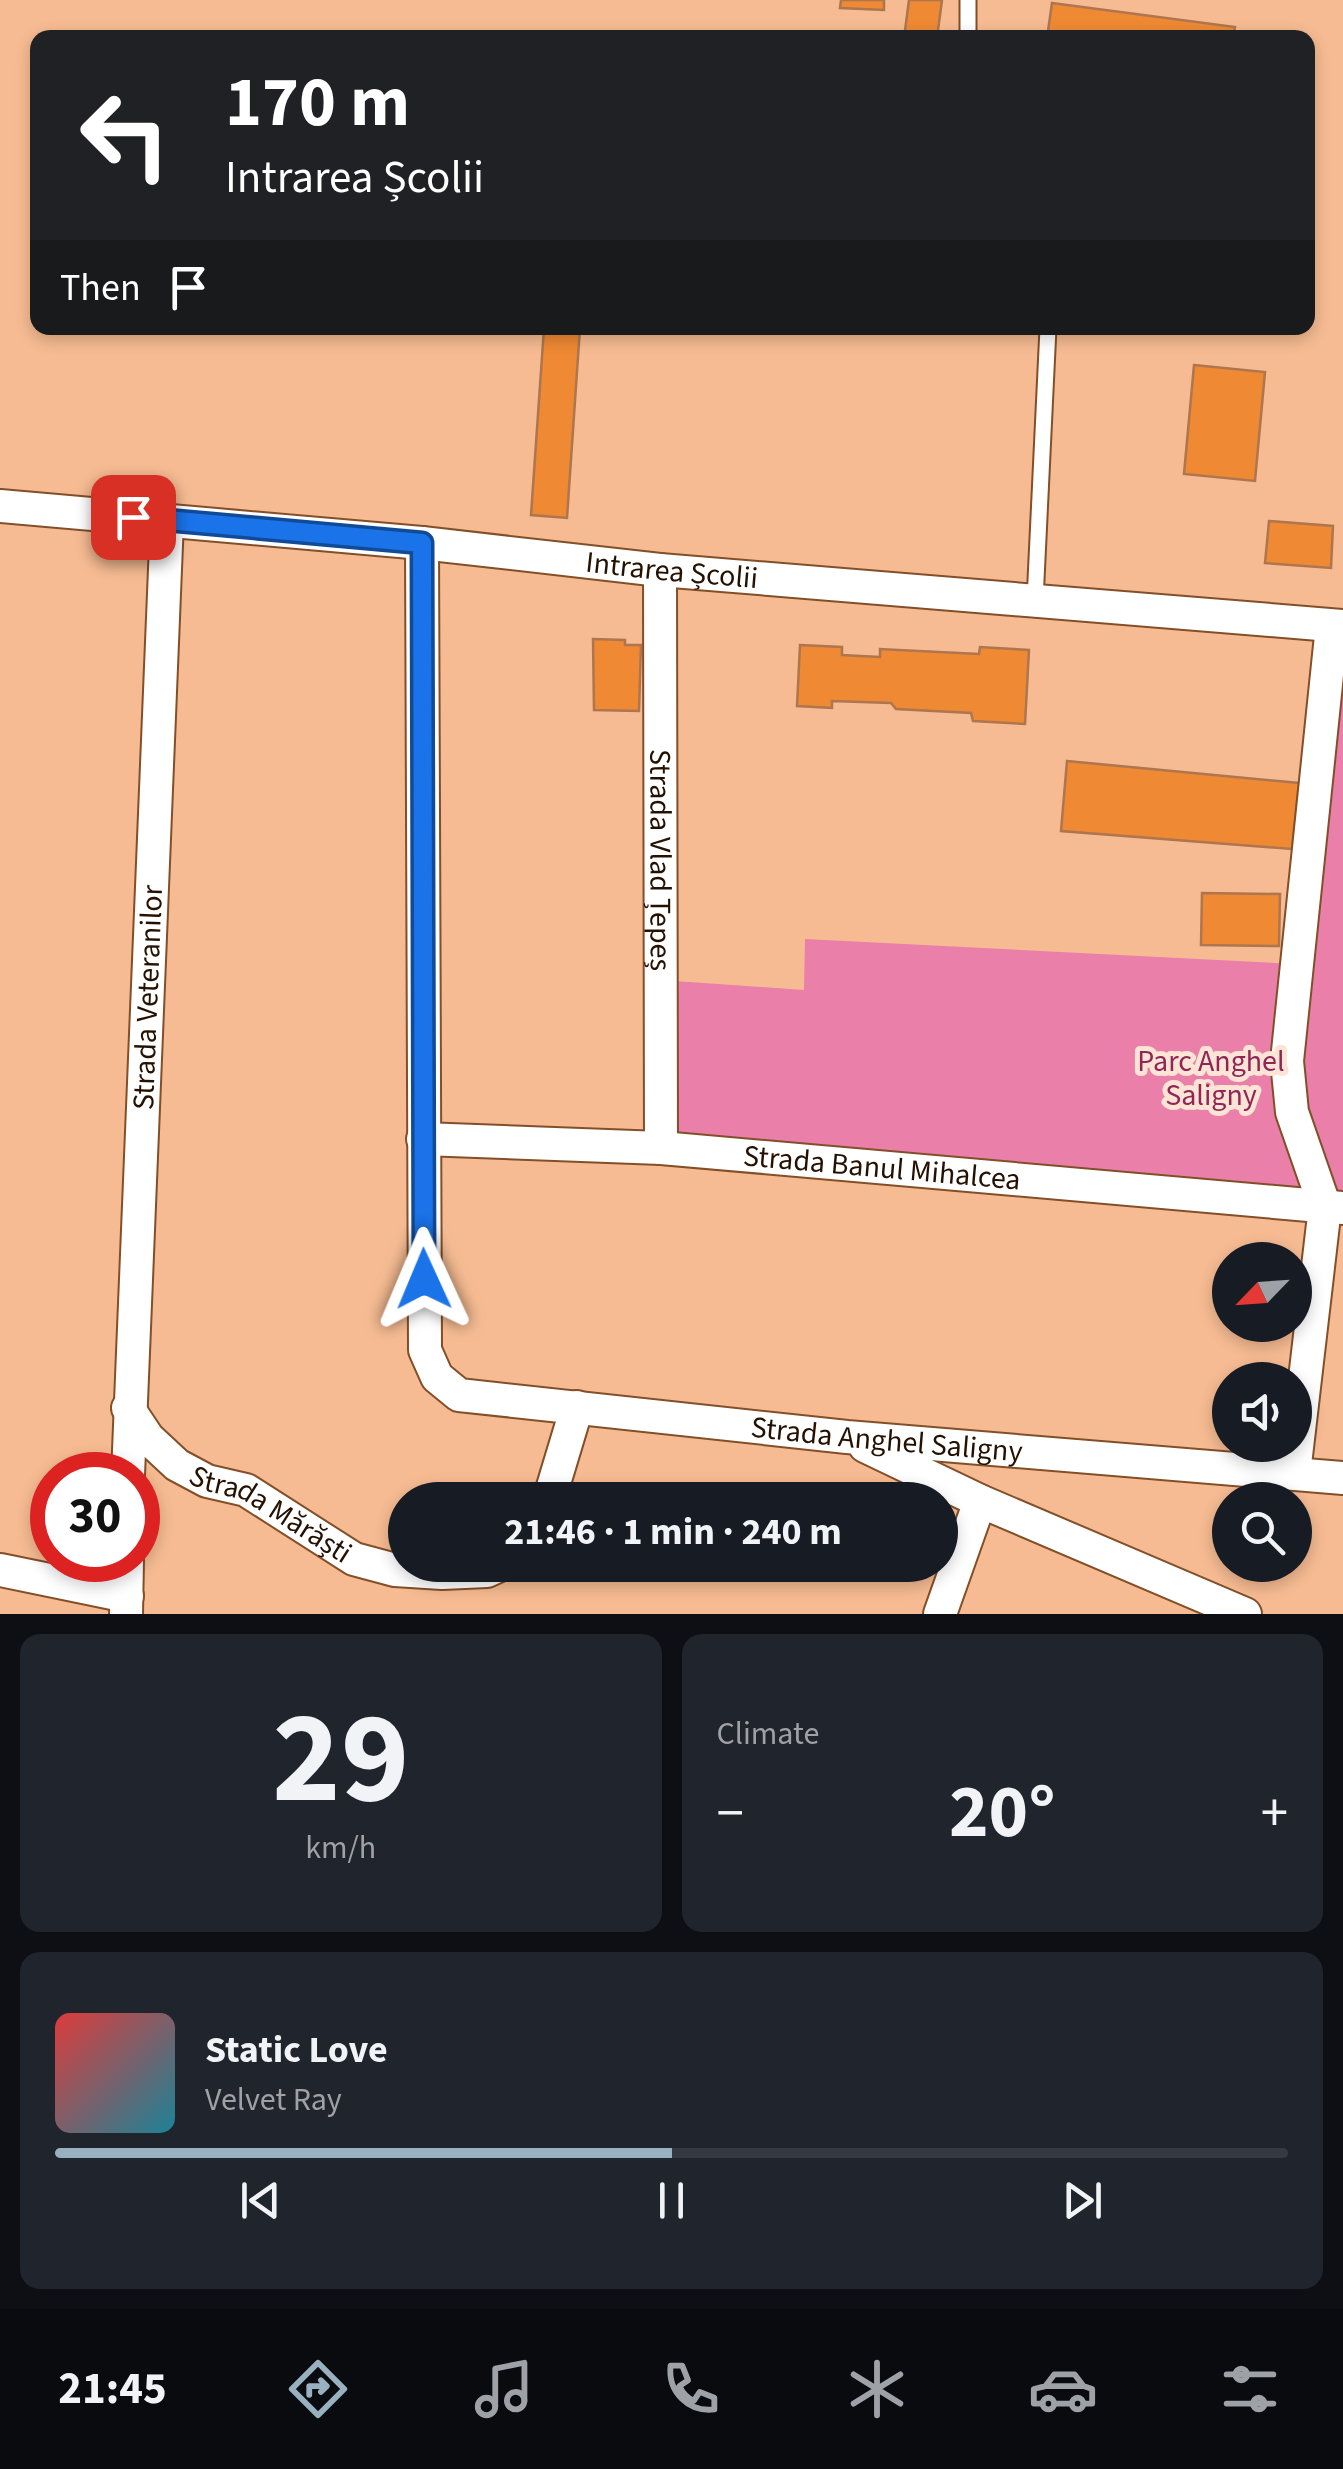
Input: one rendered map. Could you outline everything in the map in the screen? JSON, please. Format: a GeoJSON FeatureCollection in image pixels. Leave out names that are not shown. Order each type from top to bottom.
{"type":"FeatureCollection","features":[{"type":"Feature","properties":{"kind":"street","name":"Intrarea Școlii"},"geometry":{"type":"LineString","coordinates":[[0,506],[422,543],[660,570],[1338,626]]}},
{"type":"Feature","properties":{"kind":"street","name":"Strada Veteranilor"},"geometry":{"type":"LineString","coordinates":[[128,1452],[166,520]]}},
{"type":"Feature","properties":{"kind":"street"},"geometry":{"type":"LineString","coordinates":[[422,543],[422,1139]]}},
{"type":"Feature","properties":{"kind":"street","name":"Strada Vlad Țepeș"},"geometry":{"type":"LineString","coordinates":[[660,570],[661,1148]]}},
{"type":"Feature","properties":{"kind":"street"},"geometry":{"type":"LineString","coordinates":[[1294,1473],[1334,1207],[1292,1112],[1287,1061],[1338,626]]}},
{"type":"Feature","properties":{"kind":"street","name":"Strada Banul Mihalcea"},"geometry":{"type":"LineString","coordinates":[[422,1139],[661,1148],[1334,1207]]}},
{"type":"Feature","properties":{"kind":"street","name":"Strada Anghel Saligny"},"geometry":{"type":"LineString","coordinates":[[422,1139],[425,1350],[437,1377],[459,1394],[847,1437],[1343,1478]]}},
{"type":"Feature","properties":{"kind":"street","name":"Strada Mărăști"},"geometry":{"type":"LineString","coordinates":[[128,1408],[148,1438],[177,1464],[207,1480],[246,1490],[354,1559],[388,1568]]}},
{"type":"Feature","properties":{"kind":"street"},"geometry":{"type":"LineString","coordinates":[[554,1482],[577,1408]]}},
{"type":"Feature","properties":{"kind":"street"},"geometry":{"type":"LineString","coordinates":[[847,1437],[980,1501],[1245,1614]]}},
{"type":"Feature","properties":{"kind":"street"},"geometry":{"type":"LineString","coordinates":[[940,1614],[980,1501]]}},
{"type":"Feature","properties":{"kind":"street"},"geometry":{"type":"LineString","coordinates":[[0,1570],[126,1605]]}},
{"type":"Feature","properties":{"kind":"lane"},"geometry":{"type":"LineString","coordinates":[[968,0],[968,30]]}},
{"type":"Feature","properties":{"kind":"lane"},"geometry":{"type":"LineString","coordinates":[[1035,601],[1048,335]]}},
{"type":"Feature","properties":{"kind":"green space","name":"Parc Anghel Saligny"},"geometry":{"type":"Polygon","coordinates":[[[1343,626],[1343,1208],[661,1148],[660,980],[804,990],[805,939],[1295,964],[1343,626]]]}},
{"type":"Feature","properties":{"kind":"building"},"geometry":{"type":"Polygon","coordinates":[[[841,0],[884,0],[884,10],[840,8],[841,0]]]}},
{"type":"Feature","properties":{"kind":"building"},"geometry":{"type":"Polygon","coordinates":[[[909,0],[942,0],[938,30],[905,30],[909,0]]]}},
{"type":"Feature","properties":{"kind":"building"},"geometry":{"type":"Polygon","coordinates":[[[1052,3],[1235,27],[1234,30],[1048,30],[1052,3]]]}},
{"type":"Feature","properties":{"kind":"building"},"geometry":{"type":"Polygon","coordinates":[[[544,335],[580,335],[567,518],[531,515],[544,335]]]}},
{"type":"Feature","properties":{"kind":"building"},"geometry":{"type":"Polygon","coordinates":[[[1194,365],[1265,372],[1255,481],[1184,474],[1194,365]]]}},
{"type":"Feature","properties":{"kind":"building"},"geometry":{"type":"Polygon","coordinates":[[[1269,521],[1333,526],[1331,568],[1265,563],[1269,521]]]}},
{"type":"Feature","properties":{"kind":"building"},"geometry":{"type":"Polygon","coordinates":[[[593,639],[641,645],[639,711],[594,710],[593,639]]]}},
{"type":"Feature","properties":{"kind":"building"},"geometry":{"type":"Polygon","coordinates":[[[800,645],[842,647],[842,655],[880,657],[880,649],[979,654],[980,647],[1029,650],[1025,724],[973,721],[971,713],[896,709],[891,703],[832,701],[832,708],[797,706],[800,645]]]}},
{"type":"Feature","properties":{"kind":"building"},"geometry":{"type":"Polygon","coordinates":[[[1067,761],[1299,783],[1292,849],[1061,831],[1067,761]]]}},
{"type":"Feature","properties":{"kind":"building"},"geometry":{"type":"Polygon","coordinates":[[[1202,893],[1280,894],[1279,946],[1201,945],[1202,893]]]}},
{"type":"Feature","properties":{"kind":"route"},"geometry":{"type":"LineString","coordinates":[[133,517],[422,543],[424,1279]]}}]}
